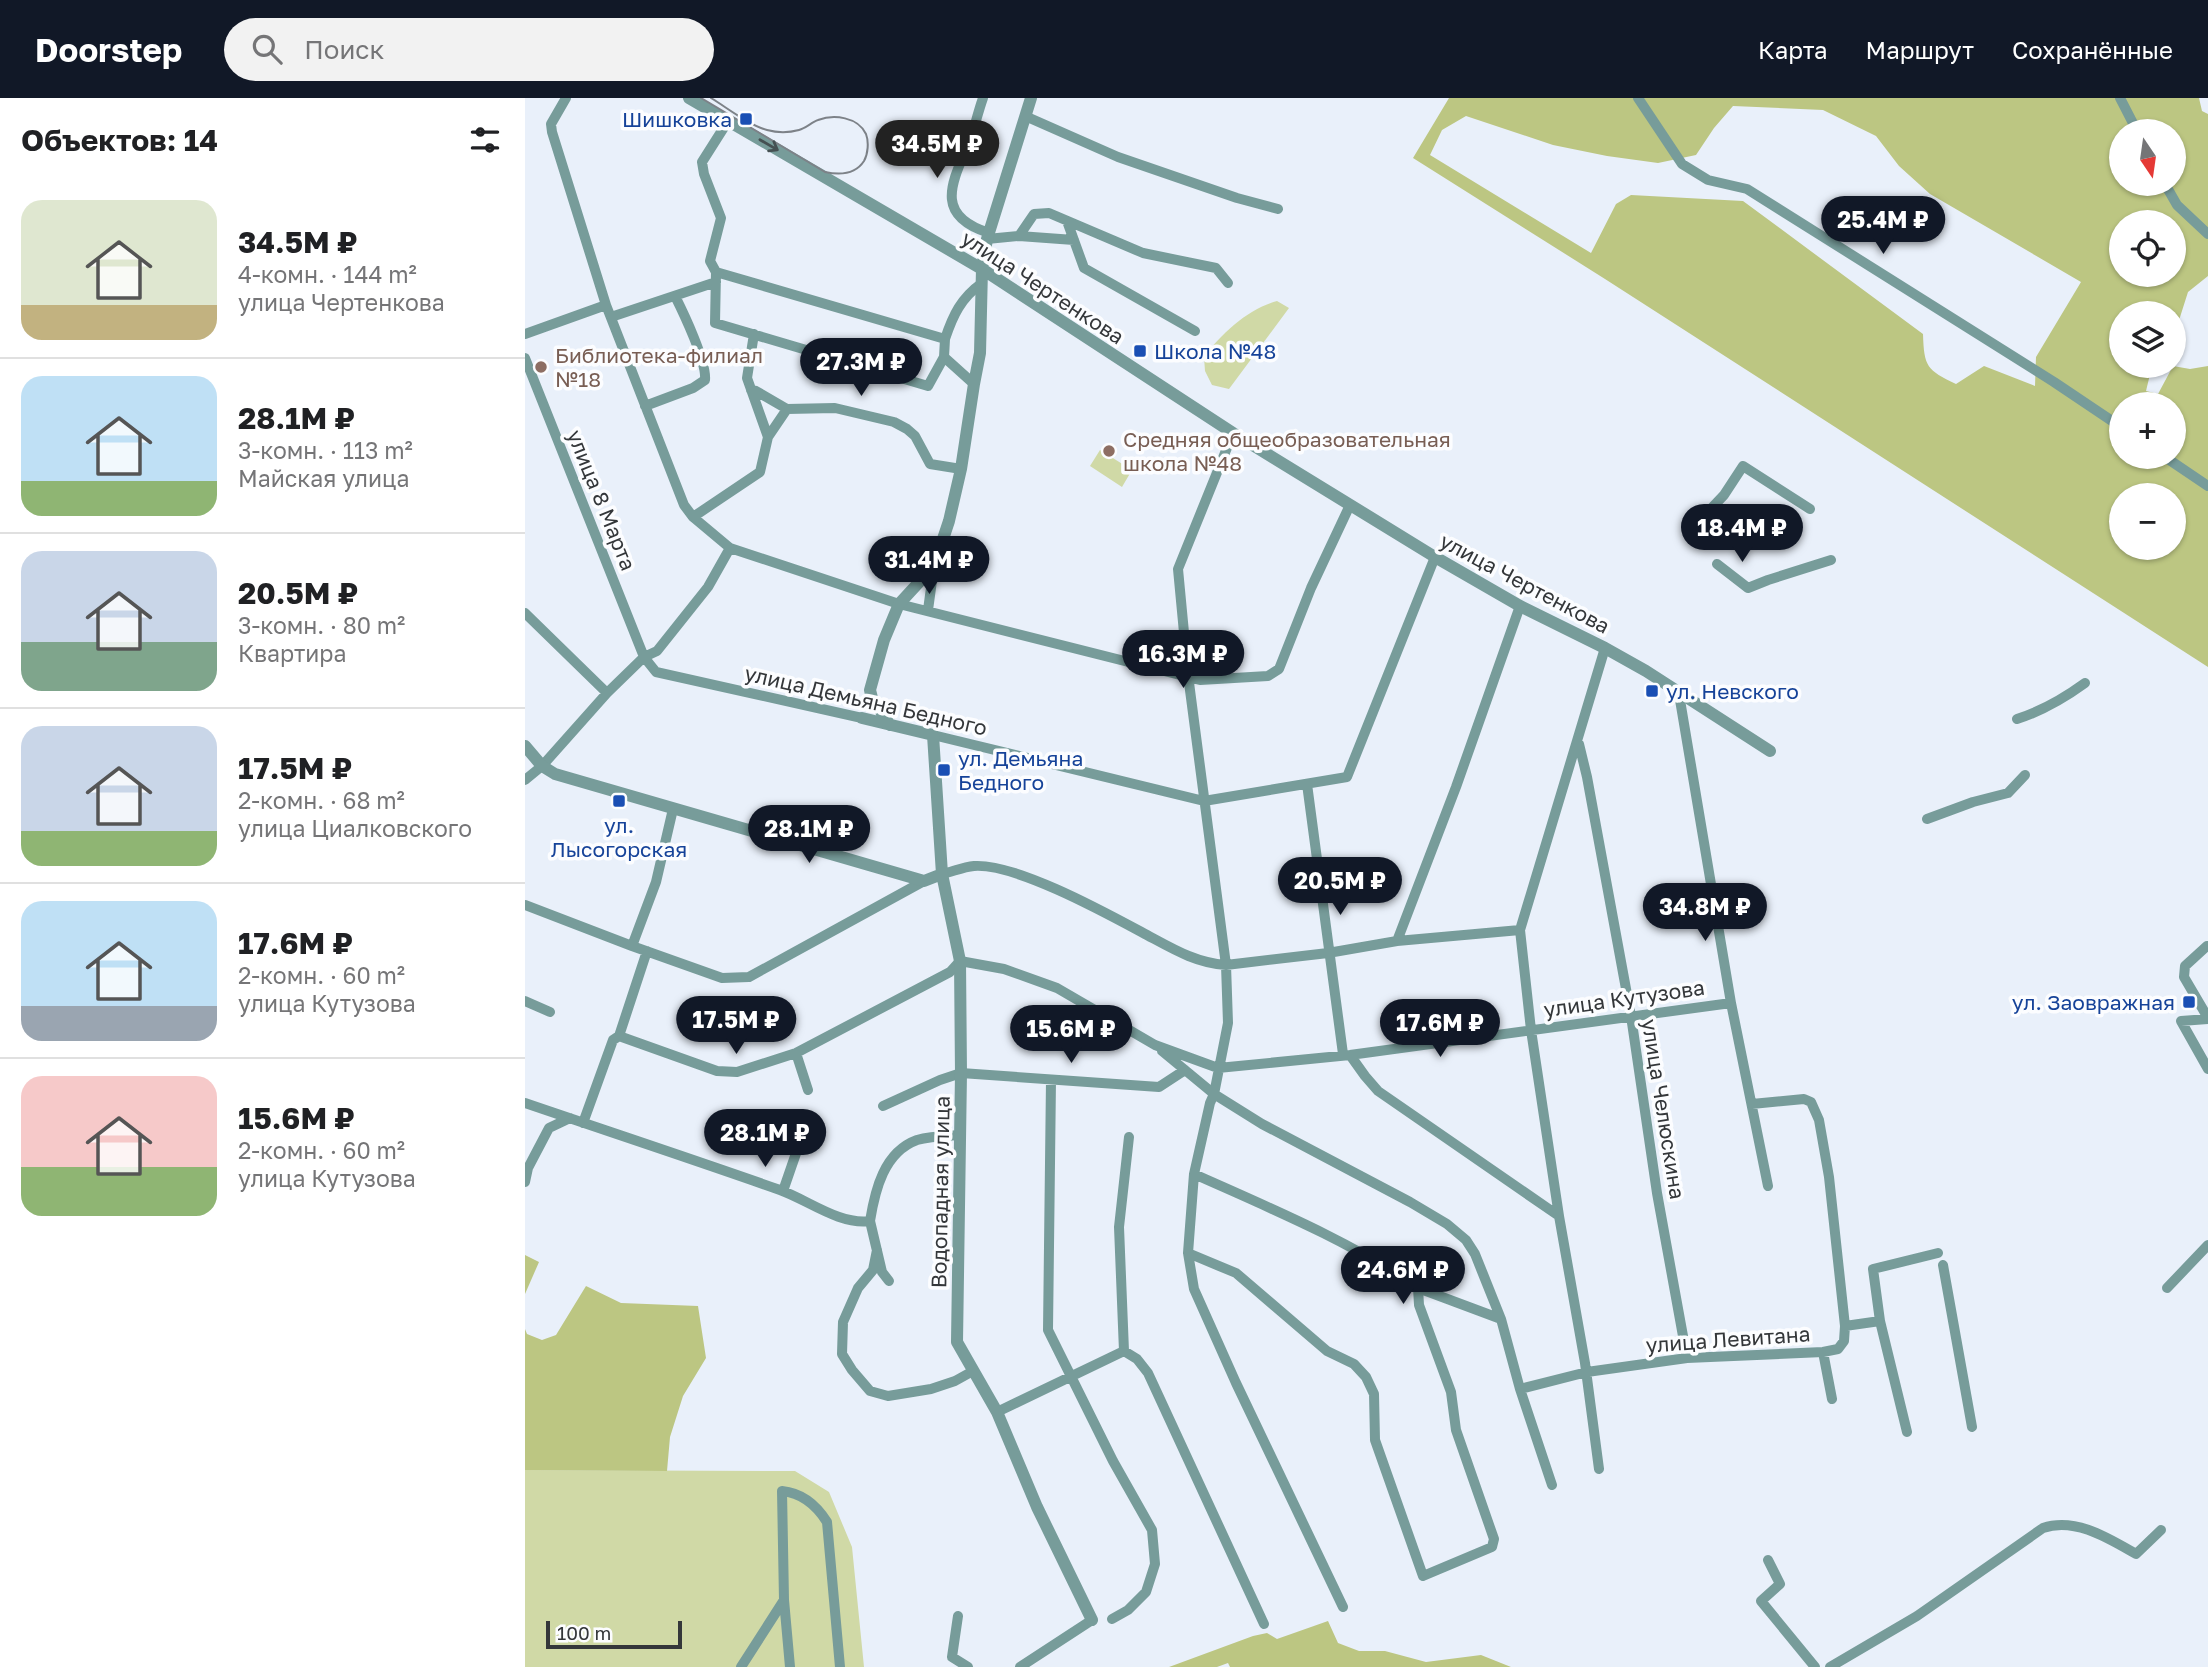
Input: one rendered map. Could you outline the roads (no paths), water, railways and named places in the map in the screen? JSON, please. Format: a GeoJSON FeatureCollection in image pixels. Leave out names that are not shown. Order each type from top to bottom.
{"type":"FeatureCollection","features":[{"type":"Feature","properties":{"kind":"street"},"geometry":{"type":"LineString","coordinates":[[566,98],[551,124],[552,132],[611,317],[684,505],[693,517],[730,548],[899,604],[1200,680],[1268,676],[1279,669],[1311,588],[1350,505]]}},
{"type":"Feature","properties":{"kind":"street","name":"улица Чертенкова"},"geometry":{"type":"LineString","coordinates":[[689,98],[982,269],[1233,433],[1435,557],[1520,606],[1646,671],[1770,751]]}},
{"type":"Feature","properties":{"kind":"street"},"geometry":{"type":"LineString","coordinates":[[983,98],[975,127],[955,174],[950,199],[953,208],[966,224],[988,236],[1074,240]]}},
{"type":"Feature","properties":{"kind":"street"},"geometry":{"type":"LineString","coordinates":[[927,611],[933,566],[950,521],[961,469],[980,353],[982,269],[988,236],[1031,98]]}},
{"type":"Feature","properties":{"kind":"street"},"geometry":{"type":"LineString","coordinates":[[1639,98],[1682,164],[1708,180],[1747,189],[2109,419]]}},
{"type":"Feature","properties":{"kind":"street"},"geometry":{"type":"LineString","coordinates":[[2120,98],[2131,119]]}},
{"type":"Feature","properties":{"kind":"street"},"geometry":{"type":"LineString","coordinates":[[1025,116],[1118,156],[1278,209]]}},
{"type":"Feature","properties":{"kind":"street"},"geometry":{"type":"LineString","coordinates":[[728,121],[702,162],[721,218],[710,261],[716,277],[715,323],[927,386],[944,357],[945,339],[967,293],[982,283]]}},
{"type":"Feature","properties":{"kind":"street"},"geometry":{"type":"LineString","coordinates":[[2172,196],[2177,205],[2208,234]]}},
{"type":"Feature","properties":{"kind":"street"},"geometry":{"type":"LineString","coordinates":[[1019,236],[1034,214],[1049,214],[1143,253],[1216,268],[1228,283]]}},
{"type":"Feature","properties":{"kind":"street"},"geometry":{"type":"LineString","coordinates":[[1067,221],[1084,268],[1195,331]]}},
{"type":"Feature","properties":{"kind":"street"},"geometry":{"type":"LineString","coordinates":[[611,317],[675,296],[716,277],[945,339]]}},
{"type":"Feature","properties":{"kind":"street"},"geometry":{"type":"LineString","coordinates":[[645,406],[693,388],[705,380],[703,364],[686,316],[675,296]]}},
{"type":"Feature","properties":{"kind":"street"},"geometry":{"type":"LineString","coordinates":[[525,334],[607,305]]}},
{"type":"Feature","properties":{"kind":"street"},"geometry":{"type":"LineString","coordinates":[[754,334],[747,378],[768,437]]}},
{"type":"Feature","properties":{"kind":"street"},"geometry":{"type":"LineString","coordinates":[[944,357],[974,384]]}},
{"type":"Feature","properties":{"kind":"street","name":"улица 8 Марта"},"geometry":{"type":"LineString","coordinates":[[525,358],[644,657]]}},
{"type":"Feature","properties":{"kind":"street"},"geometry":{"type":"LineString","coordinates":[[751,390],[787,409],[835,408],[894,422],[915,436],[930,464],[961,469]]}},
{"type":"Feature","properties":{"kind":"street"},"geometry":{"type":"LineString","coordinates":[[693,517],[760,472],[768,437],[787,409]]}},
{"type":"Feature","properties":{"kind":"street"},"geometry":{"type":"LineString","coordinates":[[1233,433],[1178,569],[1188,675],[1226,965],[1228,1023],[1215,1094],[1210,1103],[1193,1174],[1188,1253],[1194,1289],[1235,1383],[1343,1607]]}},
{"type":"Feature","properties":{"kind":"street"},"geometry":{"type":"LineString","coordinates":[[1689,532],[1724,495],[1743,466],[1810,509]]}},
{"type":"Feature","properties":{"kind":"street"},"geometry":{"type":"LineString","coordinates":[[2183,469],[2208,486]]}},
{"type":"Feature","properties":{"kind":"street"},"geometry":{"type":"LineString","coordinates":[[525,780],[542,766],[607,693],[644,657],[657,651],[708,587],[730,548]]}},
{"type":"Feature","properties":{"kind":"street","name":"улица Демьяна Бедного"},"geometry":{"type":"LineString","coordinates":[[644,657],[656,672],[862,718],[1204,801],[1347,776],[1435,557]]}},
{"type":"Feature","properties":{"kind":"street"},"geometry":{"type":"LineString","coordinates":[[1717,564],[1748,589],[1768,580],[1831,561]]}},
{"type":"Feature","properties":{"kind":"street"},"geometry":{"type":"LineString","coordinates":[[890,725],[872,698],[870,690],[884,640],[899,604],[933,566]]}},
{"type":"Feature","properties":{"kind":"street"},"geometry":{"type":"LineString","coordinates":[[1397,941],[1456,787],[1520,606]]}},
{"type":"Feature","properties":{"kind":"street"},"geometry":{"type":"LineString","coordinates":[[525,613],[607,693]]}},
{"type":"Feature","properties":{"kind":"street"},"geometry":{"type":"LineString","coordinates":[[1599,1469],[1587,1372],[1559,1216],[1531,1030],[1520,930],[1605,648]]}},
{"type":"Feature","properties":{"kind":"street"},"geometry":{"type":"LineString","coordinates":[[2017,719],[2041,711],[2085,683]]}},
{"type":"Feature","properties":{"kind":"street"},"geometry":{"type":"LineString","coordinates":[[1679,694],[1731,1003],[1768,1186]]}},
{"type":"Feature","properties":{"kind":"street","name":"Водопадная улица"},"geometry":{"type":"LineString","coordinates":[[933,735],[942,874],[960,961],[961,1135],[957,1342],[996,1412],[1037,1507],[1092,1620]]}},
{"type":"Feature","properties":{"kind":"street","name":"улица Челюскина"},"geometry":{"type":"LineString","coordinates":[[1578,741],[1631,1016],[1657,1193],[1687,1358]]}},
{"type":"Feature","properties":{"kind":"street"},"geometry":{"type":"LineString","coordinates":[[525,746],[542,766],[555,774],[924,881]]}},
{"type":"Feature","properties":{"kind":"street"},"geometry":{"type":"LineString","coordinates":[[1927,819],[1973,802],[2008,793],[2025,775]]}},
{"type":"Feature","properties":{"kind":"street"},"geometry":{"type":"LineString","coordinates":[[1307,784],[1328,953],[1347,1055],[1378,1091],[1559,1216]]}},
{"type":"Feature","properties":{"kind":"street"},"geometry":{"type":"LineString","coordinates":[[632,946],[656,882],[673,809]]}},
{"type":"Feature","properties":{"kind":"street"},"geometry":{"type":"LineString","coordinates":[[525,905],[722,978],[735,979],[749,977],[924,881],[974,866],[1002,870],[1078,899],[1188,956],[1210,964],[1226,965],[1328,953],[1397,941],[1520,930]]}},
{"type":"Feature","properties":{"kind":"street"},"geometry":{"type":"LineString","coordinates":[[2207,946],[2185,966],[2184,977],[2208,1018],[2181,1021],[2208,1069]]}},
{"type":"Feature","properties":{"kind":"street"},"geometry":{"type":"LineString","coordinates":[[583,1123],[613,1041],[619,1036],[647,951]]}},
{"type":"Feature","properties":{"kind":"street"},"geometry":{"type":"LineString","coordinates":[[619,1036],[717,1071],[737,1072],[796,1053],[950,972],[960,961]]}},
{"type":"Feature","properties":{"kind":"street","name":"улица Кутузова"},"geometry":{"type":"LineString","coordinates":[[960,961],[1004,970],[1057,988],[1155,1045],[1219,1068],[1347,1055],[1731,1003]]}},
{"type":"Feature","properties":{"kind":"street"},"geometry":{"type":"LineString","coordinates":[[525,1001],[550,1012]]}},
{"type":"Feature","properties":{"kind":"street"},"geometry":{"type":"LineString","coordinates":[[1155,1045],[1215,1094],[1262,1124],[1447,1224],[1466,1240],[1475,1254],[1501,1319],[1520,1389],[1552,1485]]}},
{"type":"Feature","properties":{"kind":"street"},"geometry":{"type":"LineString","coordinates":[[796,1053],[808,1090]]}},
{"type":"Feature","properties":{"kind":"street"},"geometry":{"type":"LineString","coordinates":[[883,1106],[961,1073],[1159,1087],[1185,1070]]}},
{"type":"Feature","properties":{"kind":"street"},"geometry":{"type":"LineString","coordinates":[[1051,1080],[1048,1330],[1113,1461],[1152,1530],[1155,1564],[1146,1592],[1128,1611],[1112,1619]]}},
{"type":"Feature","properties":{"kind":"street"},"geometry":{"type":"LineString","coordinates":[[1752,1104],[1804,1099],[1811,1102],[1819,1120],[1834,1215],[1846,1326],[1880,1321]]}},
{"type":"Feature","properties":{"kind":"street"},"geometry":{"type":"LineString","coordinates":[[525,1103],[783,1191],[839,1217],[861,1222],[870,1221]]}},
{"type":"Feature","properties":{"kind":"street"},"geometry":{"type":"LineString","coordinates":[[525,1182],[528,1168],[549,1128],[570,1118]]}},
{"type":"Feature","properties":{"kind":"street"},"geometry":{"type":"LineString","coordinates":[[889,1281],[882,1272],[870,1221],[874,1199],[887,1163],[916,1140],[961,1135]]}},
{"type":"Feature","properties":{"kind":"street"},"geometry":{"type":"LineString","coordinates":[[783,1191],[802,1136]]}},
{"type":"Feature","properties":{"kind":"street"},"geometry":{"type":"LineString","coordinates":[[1124,1351],[1119,1227],[1129,1137]]}},
{"type":"Feature","properties":{"kind":"street"},"geometry":{"type":"LineString","coordinates":[[1193,1174],[1388,1267],[1418,1289],[1501,1319]]}},
{"type":"Feature","properties":{"kind":"street"},"geometry":{"type":"LineString","coordinates":[[2167,1288],[2208,1245]]}},
{"type":"Feature","properties":{"kind":"street"},"geometry":{"type":"LineString","coordinates":[[877,1250],[873,1270],[858,1288],[843,1322],[842,1354],[852,1370],[870,1391],[888,1396],[930,1389],[955,1381],[973,1371]]}},
{"type":"Feature","properties":{"kind":"street"},"geometry":{"type":"LineString","coordinates":[[1188,1253],[1236,1273],[1327,1351],[1354,1364],[1366,1377],[1374,1394],[1375,1440],[1423,1576],[1492,1547],[1494,1539],[1456,1430],[1451,1392],[1419,1305],[1418,1289]]}},
{"type":"Feature","properties":{"kind":"street"},"geometry":{"type":"LineString","coordinates":[[1907,1433],[1880,1321],[1873,1269],[1938,1253]]}},
{"type":"Feature","properties":{"kind":"street"},"geometry":{"type":"LineString","coordinates":[[1943,1265],[1972,1427]]}},
{"type":"Feature","properties":{"kind":"street","name":"улица Левитана"},"geometry":{"type":"LineString","coordinates":[[1520,1389],[1587,1372],[1687,1358],[1823,1352],[1838,1349],[1844,1341],[1846,1326]]}},
{"type":"Feature","properties":{"kind":"street"},"geometry":{"type":"LineString","coordinates":[[996,1412],[1124,1351]]}},
{"type":"Feature","properties":{"kind":"street"},"geometry":{"type":"LineString","coordinates":[[1124,1351],[1136,1359],[1148,1373],[1264,1624]]}},
{"type":"Feature","properties":{"kind":"street"},"geometry":{"type":"LineString","coordinates":[[1823,1352],[1832,1399]]}},
{"type":"Feature","properties":{"kind":"street"},"geometry":{"type":"LineString","coordinates":[[790,1667],[783,1600],[782,1491],[800,1496],[817,1509],[827,1522],[839,1667]]}},
{"type":"Feature","properties":{"kind":"street"},"geometry":{"type":"LineString","coordinates":[[1830,1667],[1917,1616],[2043,1528],[2055,1524],[2077,1526],[2136,1554],[2161,1530]]}},
{"type":"Feature","properties":{"kind":"street"},"geometry":{"type":"LineString","coordinates":[[1768,1560],[1780,1584],[1761,1601],[1815,1667]]}},
{"type":"Feature","properties":{"kind":"street"},"geometry":{"type":"LineString","coordinates":[[741,1667],[783,1600]]}},
{"type":"Feature","properties":{"kind":"street"},"geometry":{"type":"LineString","coordinates":[[958,1616],[952,1657],[968,1667]]}},
{"type":"Feature","properties":{"kind":"street"},"geometry":{"type":"LineString","coordinates":[[1020,1667],[1092,1620]]}},
{"type":"Feature","properties":{"kind":"tram line"},"geometry":{"type":"LineString","coordinates":[[701,98],[825,172],[841,174],[851,171],[860,166],[865,158],[868,144],[866,134],[857,124],[845,118],[824,118],[799,130],[775,132],[753,125],[711,98]]}},
{"type":"Feature","properties":{"kind":"place","name":"Шишковка"},"geometry":{"type":"Point","coordinates":[746,119]}},
{"type":"Feature","properties":{"kind":"place","name":"Школа №48"},"geometry":{"type":"Point","coordinates":[1140,351]}},
{"type":"Feature","properties":{"kind":"place","name":"Библиотека-филиал №18"},"geometry":{"type":"Point","coordinates":[541,367]}},
{"type":"Feature","properties":{"kind":"place","name":"Средняя общеобразовательная школа №48"},"geometry":{"type":"Point","coordinates":[1109,451]}},
{"type":"Feature","properties":{"kind":"place","name":"ул. Невского"},"geometry":{"type":"Point","coordinates":[1652,691]}},
{"type":"Feature","properties":{"kind":"place","name":"ул. Демьяна Бедного"},"geometry":{"type":"Point","coordinates":[944,770]}},
{"type":"Feature","properties":{"kind":"place","name":"ул. Лысогорская"},"geometry":{"type":"Point","coordinates":[619,801]}},
{"type":"Feature","properties":{"kind":"place","name":"ул. Заовражная"},"geometry":{"type":"Point","coordinates":[2189,1002]}}]}
